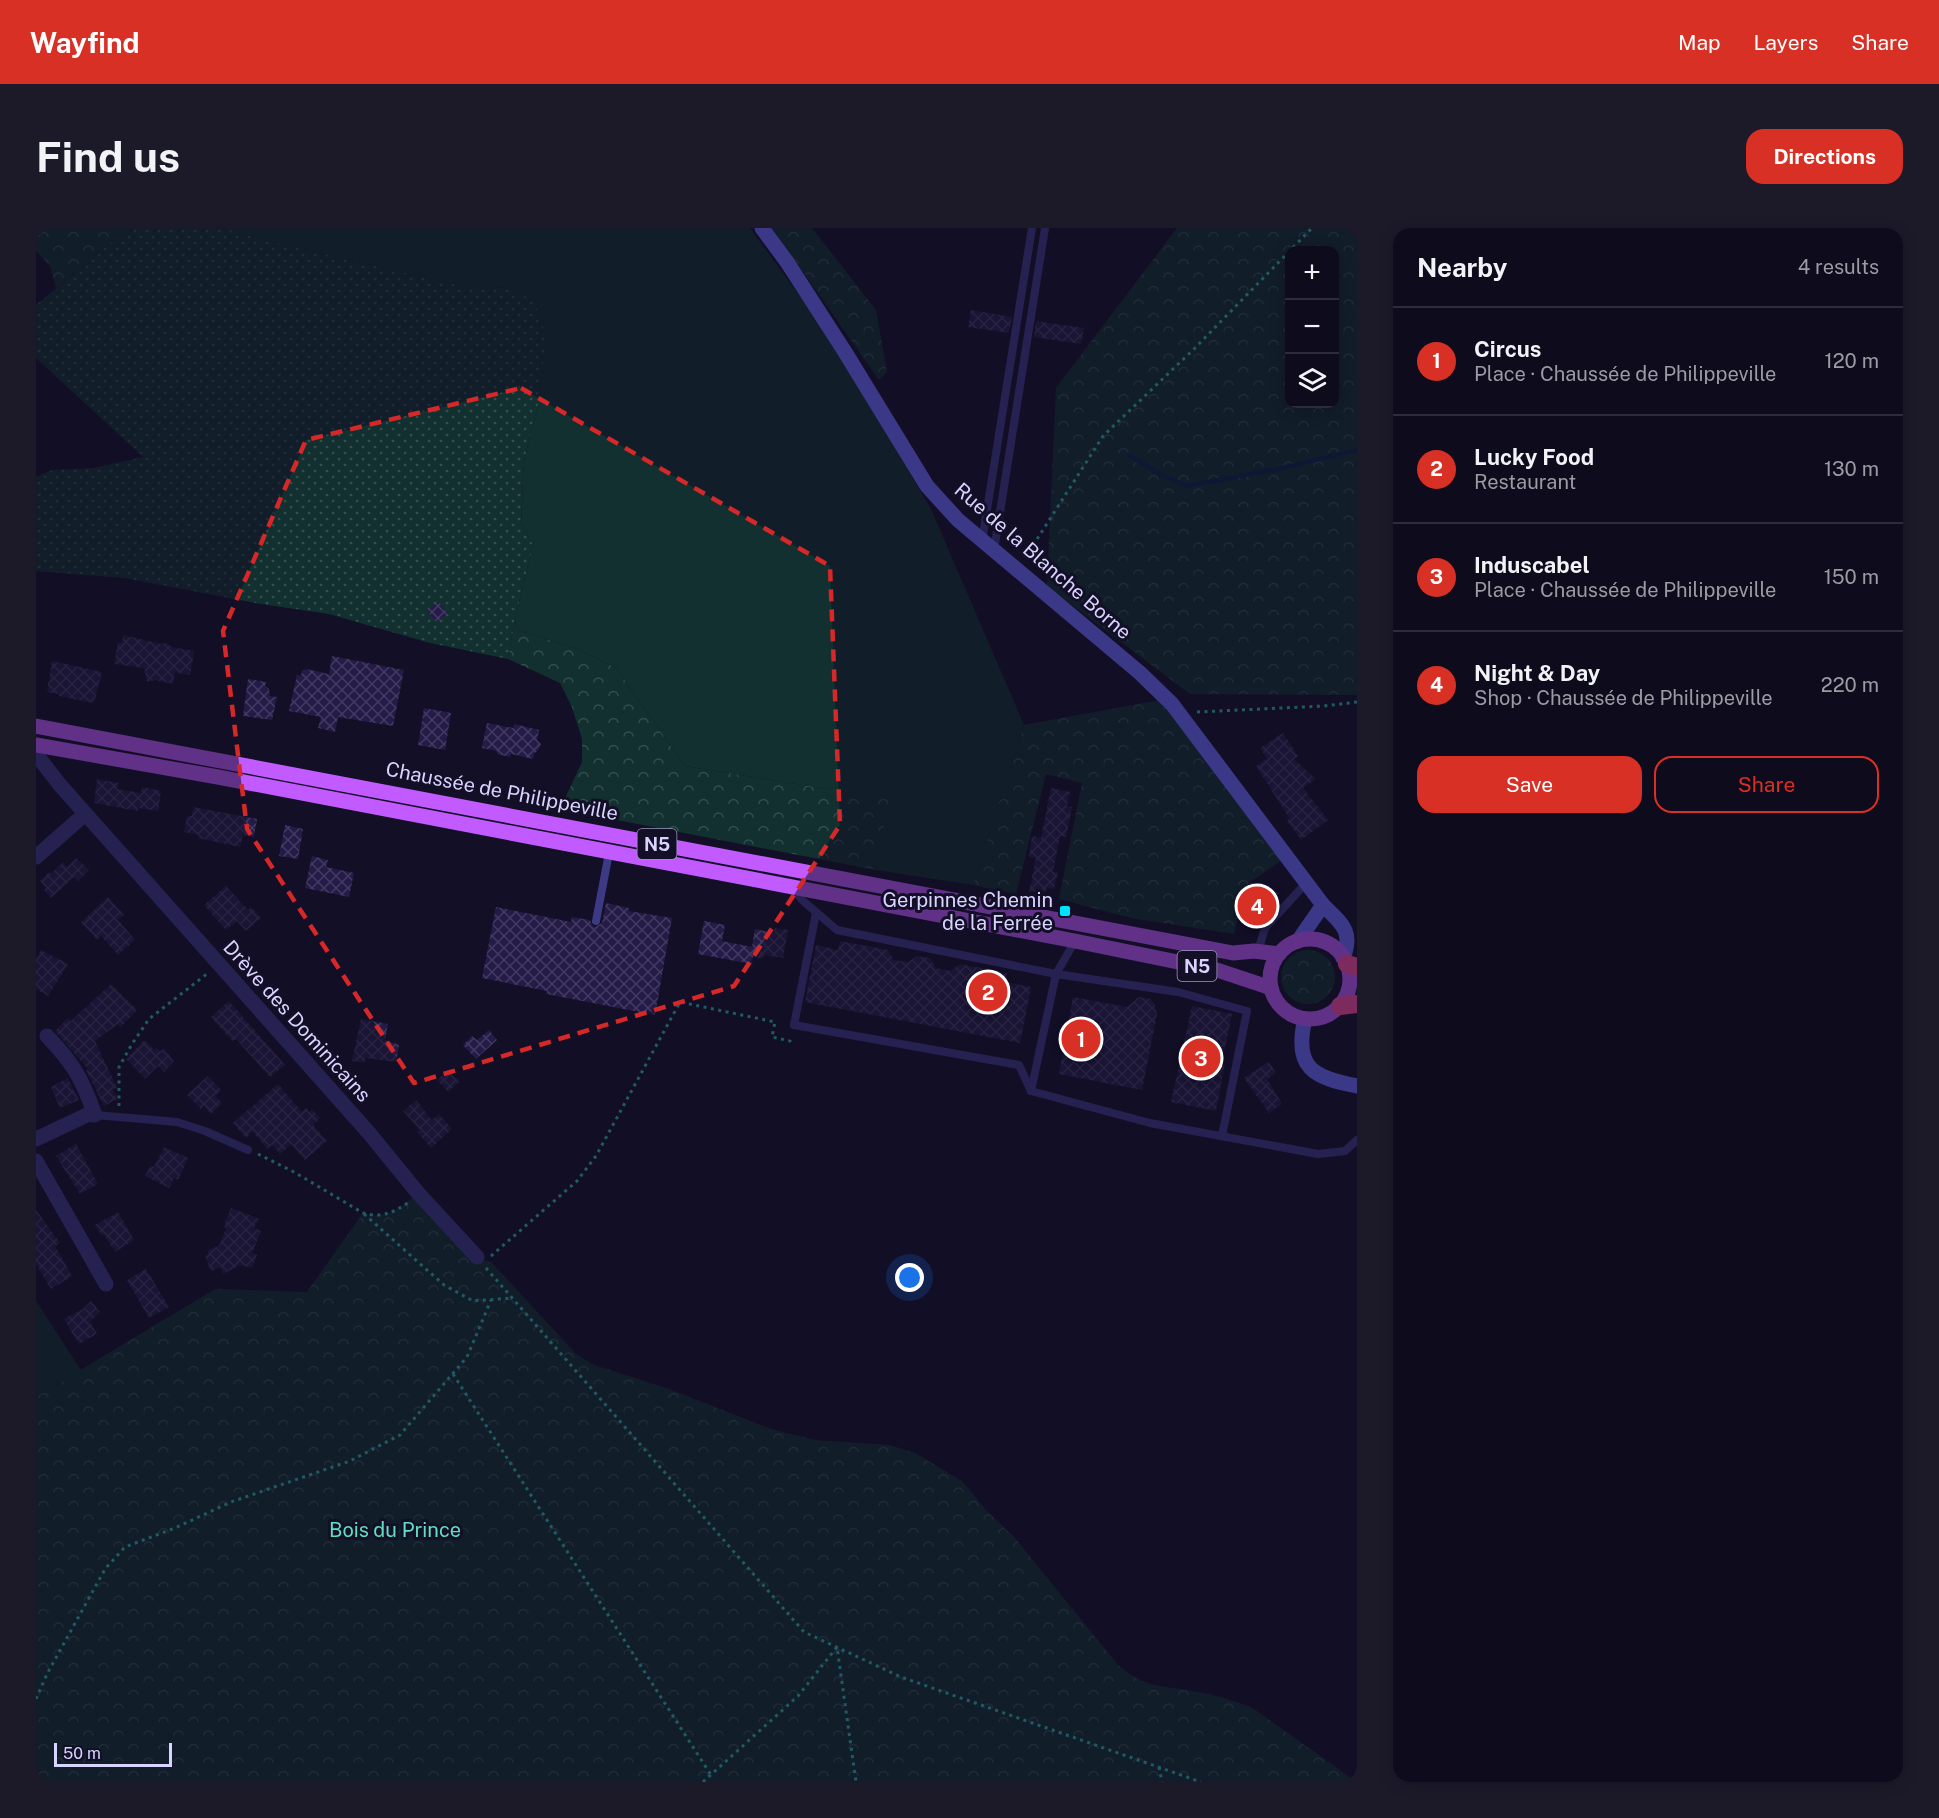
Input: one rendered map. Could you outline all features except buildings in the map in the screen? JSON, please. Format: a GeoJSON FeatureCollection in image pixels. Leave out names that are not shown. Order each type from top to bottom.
{"type":"FeatureCollection","features":[{"type":"Feature","properties":{"kind":"main road","name":"Chaussée de Philippeville"},"geometry":{"type":"LineString","coordinates":[[36,726],[1227,952],[1258,951],[1279,954]]}},
{"type":"Feature","properties":{"kind":"main road","name":"Chaussée de Philippeville"},"geometry":{"type":"LineString","coordinates":[[36,745],[218,777],[1075,941],[1217,970],[1271,988]]}},
{"type":"Feature","properties":{"kind":"main road"},"geometry":{"type":"LineString","coordinates":[[1298,941],[1322,941],[1338,951],[1349,963],[1349,986],[1346,997],[1348,1005],[1318,1019],[1305,1019],[1293,1016],[1275,999],[1270,976],[1273,964],[1279,954],[1298,941]]}},
{"type":"Feature","properties":{"kind":"street","name":"Rue de la Blanche Borne"},"geometry":{"type":"LineString","coordinates":[[762,228],[787,261],[927,486],[958,520],[1140,673],[1180,713],[1323,905],[1343,926],[1349,944],[1349,963]]}},
{"type":"Feature","properties":{"kind":"street","name":"Drève des Dominicains"},"geometry":{"type":"LineString","coordinates":[[36,750],[39,758],[60,785],[480,1260]]}},
{"type":"Feature","properties":{"kind":"street"},"geometry":{"type":"LineString","coordinates":[[36,857],[85,813]]}},
{"type":"Feature","properties":{"kind":"street"},"geometry":{"type":"LineString","coordinates":[[1298,941],[1323,905]]}},
{"type":"Feature","properties":{"kind":"street"},"geometry":{"type":"LineString","coordinates":[[1305,1019],[1300,1045],[1304,1059],[1317,1074],[1336,1082],[1357,1086]]}},
{"type":"Feature","properties":{"kind":"street"},"geometry":{"type":"LineString","coordinates":[[47,1036],[67,1057],[82,1081],[96,1115]]}},
{"type":"Feature","properties":{"kind":"street"},"geometry":{"type":"LineString","coordinates":[[36,1139],[89,1114],[96,1115]]}},
{"type":"Feature","properties":{"kind":"street"},"geometry":{"type":"LineString","coordinates":[[36,1161],[106,1284]]}},
{"type":"Feature","properties":{"kind":"lane"},"geometry":{"type":"LineString","coordinates":[[988,546],[1032,228]]}},
{"type":"Feature","properties":{"kind":"lane"},"geometry":{"type":"LineString","coordinates":[[988,546],[1046,228]]}},
{"type":"Feature","properties":{"kind":"lane"},"geometry":{"type":"LineString","coordinates":[[596,921],[609,853]]}},
{"type":"Feature","properties":{"kind":"lane"},"geometry":{"type":"LineString","coordinates":[[1258,951],[1265,928],[1307,882]]}},
{"type":"Feature","properties":{"kind":"lane"},"geometry":{"type":"LineString","coordinates":[[793,888],[802,900],[837,930],[1056,974],[1178,992],[1247,1011],[1222,1136]]}},
{"type":"Feature","properties":{"kind":"lane"},"geometry":{"type":"LineString","coordinates":[[816,913],[794,1025],[1019,1065],[1031,1091]]}},
{"type":"Feature","properties":{"kind":"lane"},"geometry":{"type":"LineString","coordinates":[[1031,1091],[1056,974],[1075,941]]}},
{"type":"Feature","properties":{"kind":"lane"},"geometry":{"type":"LineString","coordinates":[[1031,1091],[1150,1123],[1318,1154],[1345,1151],[1357,1140]]}},
{"type":"Feature","properties":{"kind":"lane"},"geometry":{"type":"LineString","coordinates":[[96,1115],[177,1122],[205,1131],[248,1150]]}},
{"type":"Feature","properties":{"kind":"path"},"geometry":{"type":"LineString","coordinates":[[1016,570],[1103,436],[1195,348],[1311,228]]}},
{"type":"Feature","properties":{"kind":"path"},"geometry":{"type":"LineString","coordinates":[[1180,713],[1324,706],[1357,702]]}},
{"type":"Feature","properties":{"kind":"path"},"geometry":{"type":"LineString","coordinates":[[116,1116],[121,1095],[119,1067],[142,1028],[149,1019],[219,965]]}},
{"type":"Feature","properties":{"kind":"path"},"geometry":{"type":"LineString","coordinates":[[794,1025],[790,1041],[772,1037],[775,1022],[680,1002],[596,1156],[577,1181],[480,1260],[804,1632],[901,1677],[1201,1782]]}},
{"type":"Feature","properties":{"kind":"path"},"geometry":{"type":"LineString","coordinates":[[248,1150],[294,1172],[363,1213],[444,1285],[473,1301],[513,1298]]}},
{"type":"Feature","properties":{"kind":"path"},"geometry":{"type":"LineString","coordinates":[[363,1213],[374,1216],[384,1215],[396,1210],[414,1197],[423,1196]]}},
{"type":"Feature","properties":{"kind":"path"},"geometry":{"type":"LineString","coordinates":[[36,1699],[46,1674],[105,1569],[125,1547],[175,1528],[231,1502],[350,1461],[400,1435],[467,1356],[491,1300]]}},
{"type":"Feature","properties":{"kind":"path"},"geometry":{"type":"LineString","coordinates":[[453,1374],[711,1775]]}},
{"type":"Feature","properties":{"kind":"path"},"geometry":{"type":"LineString","coordinates":[[704,1782],[798,1696],[837,1647]]}},
{"type":"Feature","properties":{"kind":"path"},"geometry":{"type":"LineString","coordinates":[[837,1647],[856,1782]]}},
{"type":"Feature","properties":{"kind":"path"},"geometry":{"type":"LineString","coordinates":[[1159,1767],[1162,1782]]}},
{"type":"Feature","properties":{"kind":"highlighted area"},"geometry":{"type":"Polygon","coordinates":[[[521,388],[830,566],[840,825],[734,986],[414,1083],[247,829],[223,631],[306,440],[521,388]]]}},
{"type":"Feature","properties":{"kind":"green space"},"geometry":{"type":"Polygon","coordinates":[[[36,228],[129,228],[56,288],[50,266],[36,251],[36,228]]]}},
{"type":"Feature","properties":{"kind":"green space"},"geometry":{"type":"Polygon","coordinates":[[[129,228],[222,228],[462,286],[510,288],[534,301],[546,336],[540,396],[524,461],[521,523],[533,545],[508,659],[430,643],[329,614],[261,604],[124,578],[36,571],[36,477],[52,470],[94,468],[143,457],[36,358],[36,305],[129,228]]]}},
{"type":"Feature","properties":{"kind":"green space"},"geometry":{"type":"Polygon","coordinates":[[[222,228],[750,228],[829,336],[931,509],[1024,725],[973,885],[876,870],[888,799],[685,766],[616,668],[580,650],[518,630],[515,619],[533,545],[521,523],[524,461],[540,396],[546,336],[510,288],[462,286],[222,228]]]}},
{"type":"Feature","properties":{"kind":"green space"},"geometry":{"type":"Polygon","coordinates":[[[772,228],[812,228],[876,310],[887,372],[879,380],[772,228]]]}},
{"type":"Feature","properties":{"kind":"green space"},"geometry":{"type":"Polygon","coordinates":[[[1177,228],[1357,228],[1357,695],[1190,694],[1047,586],[1056,388],[1177,228]]]}},
{"type":"Feature","properties":{"kind":"green space"},"geometry":{"type":"Polygon","coordinates":[[[515,619],[518,630],[580,650],[616,668],[685,766],[889,799],[876,870],[560,809],[582,762],[582,739],[572,707],[560,683],[508,659],[515,619]]]}},
{"type":"Feature","properties":{"kind":"green space"},"geometry":{"type":"Polygon","coordinates":[[[1160,700],[1282,860],[1250,882],[1244,893],[1234,934],[1131,918],[1059,899],[1082,783],[1046,774],[1016,894],[973,885],[1024,725],[1160,700]]]}},
{"type":"Feature","properties":{"kind":"green space"},"geometry":{"type":"Polygon","coordinates":[[[1303,950],[1313,950],[1323,954],[1331,962],[1335,977],[1331,992],[1323,1000],[1313,1004],[1303,1004],[1293,1000],[1285,992],[1281,982],[1281,972],[1285,962],[1293,954],[1303,950]]]}},
{"type":"Feature","properties":{"kind":"green space","name":"Bois du Prince"},"geometry":{"type":"Polygon","coordinates":[[[414,1197],[465,1254],[492,1263],[576,1354],[594,1365],[669,1389],[771,1429],[815,1440],[889,1445],[915,1453],[962,1481],[988,1512],[1015,1538],[1118,1665],[1145,1682],[1207,1694],[1251,1707],[1357,1782],[36,1782],[36,1397],[215,1289],[307,1292],[363,1213],[384,1214],[402,1206],[414,1197]]]}},
{"type":"Feature","properties":{"kind":"green space"},"geometry":{"type":"Polygon","coordinates":[[[36,1301],[81,1370],[36,1397],[36,1301]]]}},
{"type":"Feature","properties":{"kind":"waterway"},"geometry":{"type":"LineString","coordinates":[[1129,455],[1161,475],[1187,486],[1283,468],[1357,450]]}},
{"type":"Feature","properties":{"kind":"place","name":"Night & Day"},"geometry":{"type":"Point","coordinates":[1257,906]}},
{"type":"Feature","properties":{"kind":"place","name":"Gerpinnes Chemin de la Ferrée"},"geometry":{"type":"Point","coordinates":[1065,911]}},
{"type":"Feature","properties":{"kind":"place","name":"Lucky Food"},"geometry":{"type":"Point","coordinates":[988,992]}},
{"type":"Feature","properties":{"kind":"place","name":"Circus"},"geometry":{"type":"Point","coordinates":[1081,1039]}},
{"type":"Feature","properties":{"kind":"place","name":"Induscabel"},"geometry":{"type":"Point","coordinates":[1201,1058]}}]}
